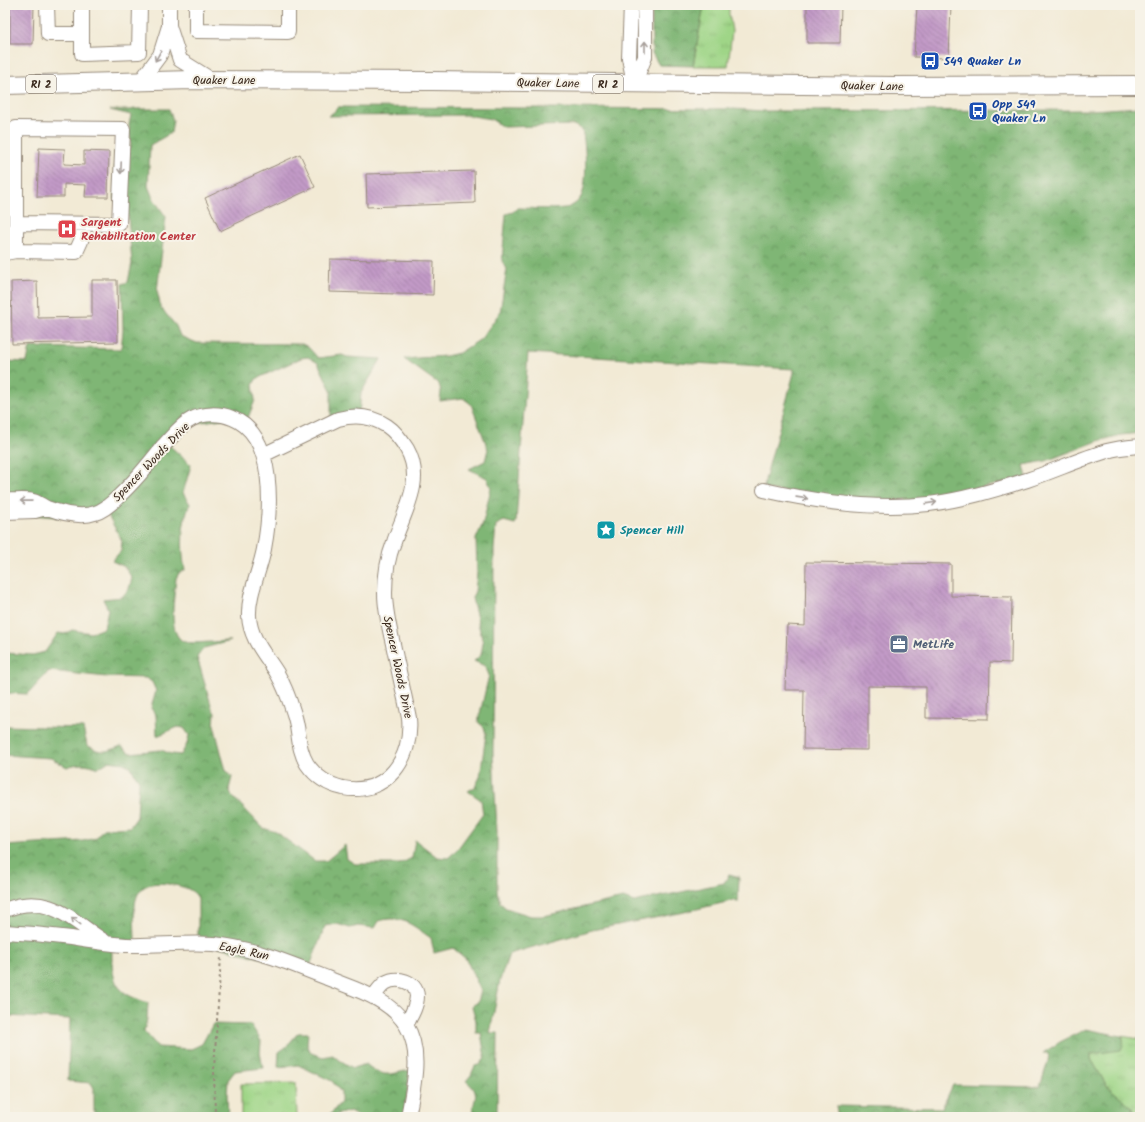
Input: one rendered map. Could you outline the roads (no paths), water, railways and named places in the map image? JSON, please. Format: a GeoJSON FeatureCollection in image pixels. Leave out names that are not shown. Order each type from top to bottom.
{"type":"FeatureCollection","features":[{"type":"Feature","properties":{"kind":"main road","name":"Quaker Lane"},"geometry":{"type":"LineString","coordinates":[[5,85],[212,80],[894,86],[1140,85]]}},
{"type":"Feature","properties":{"kind":"street"},"geometry":{"type":"LineString","coordinates":[[47,5],[48,34],[82,34]]}},
{"type":"Feature","properties":{"kind":"street"},"geometry":{"type":"LineString","coordinates":[[82,5],[82,54],[139,52],[140,5]]}},
{"type":"Feature","properties":{"kind":"street"},"geometry":{"type":"LineString","coordinates":[[140,82],[160,55],[168,26],[169,5]]}},
{"type":"Feature","properties":{"kind":"street"},"geometry":{"type":"LineString","coordinates":[[196,5],[196,31],[288,32],[288,5]]}},
{"type":"Feature","properties":{"kind":"street"},"geometry":{"type":"LineString","coordinates":[[631,5],[629,58],[634,84]]}},
{"type":"Feature","properties":{"kind":"street"},"geometry":{"type":"LineString","coordinates":[[634,84],[645,57],[645,5]]}},
{"type":"Feature","properties":{"kind":"street"},"geometry":{"type":"LineString","coordinates":[[168,26],[180,60],[212,80]]}},
{"type":"Feature","properties":{"kind":"street"},"geometry":{"type":"LineString","coordinates":[[16,223],[119,224],[123,129],[16,128],[16,223],[10,252],[76,252],[81,241],[84,224]]}},
{"type":"Feature","properties":{"kind":"street","name":"Spencer Woods Drive"},"geometry":{"type":"LineString","coordinates":[[5,500],[35,501],[46,508],[78,515],[98,512],[127,489],[179,429],[192,419],[198,416],[211,415],[225,416],[239,421],[253,435],[263,455],[268,478],[268,518],[263,551],[250,610],[250,624],[254,637],[278,675],[295,716],[300,749],[308,766],[321,779],[338,787],[355,789],[373,785],[388,776],[401,763],[409,738],[409,718],[386,610],[385,590],[391,550],[412,495],[414,473],[411,459],[405,446],[390,427],[367,416],[348,416],[263,455]]}},
{"type":"Feature","properties":{"kind":"street"},"geometry":{"type":"LineString","coordinates":[[764,490],[828,502],[860,505],[891,506],[937,502],[981,493],[1028,479],[1108,450],[1140,446]]}},
{"type":"Feature","properties":{"kind":"street","name":"Spencer Woods Drive"},"geometry":{"type":"LineString","coordinates":[[5,512],[35,511],[46,508]]}},
{"type":"Feature","properties":{"kind":"street"},"geometry":{"type":"LineString","coordinates":[[5,910],[18,905],[32,903],[52,907],[70,916],[107,943]]}},
{"type":"Feature","properties":{"kind":"street","name":"Eagle Run"},"geometry":{"type":"LineString","coordinates":[[5,932],[36,934],[126,945],[200,944],[222,945],[247,949],[279,958],[373,997],[391,1009],[406,1025],[413,1045],[415,1067],[408,1117]]}},
{"type":"Feature","properties":{"kind":"street"},"geometry":{"type":"LineString","coordinates":[[373,997],[382,986],[392,981],[403,981],[413,986],[416,992],[417,1000],[406,1025]]}},
{"type":"Feature","properties":{"kind":"place","name":"549 Quaker Ln"},"geometry":{"type":"Point","coordinates":[930,61]}},
{"type":"Feature","properties":{"kind":"place","name":"Opp 549 Quaker Ln"},"geometry":{"type":"Point","coordinates":[978,111]}},
{"type":"Feature","properties":{"kind":"place","name":"Sargent Rehabilitation Center"},"geometry":{"type":"Point","coordinates":[67,229]}},
{"type":"Feature","properties":{"kind":"place","name":"Spencer Hill"},"geometry":{"type":"Point","coordinates":[606,530]}},
{"type":"Feature","properties":{"kind":"place","name":"MetLife"},"geometry":{"type":"Point","coordinates":[899,644]}}]}
